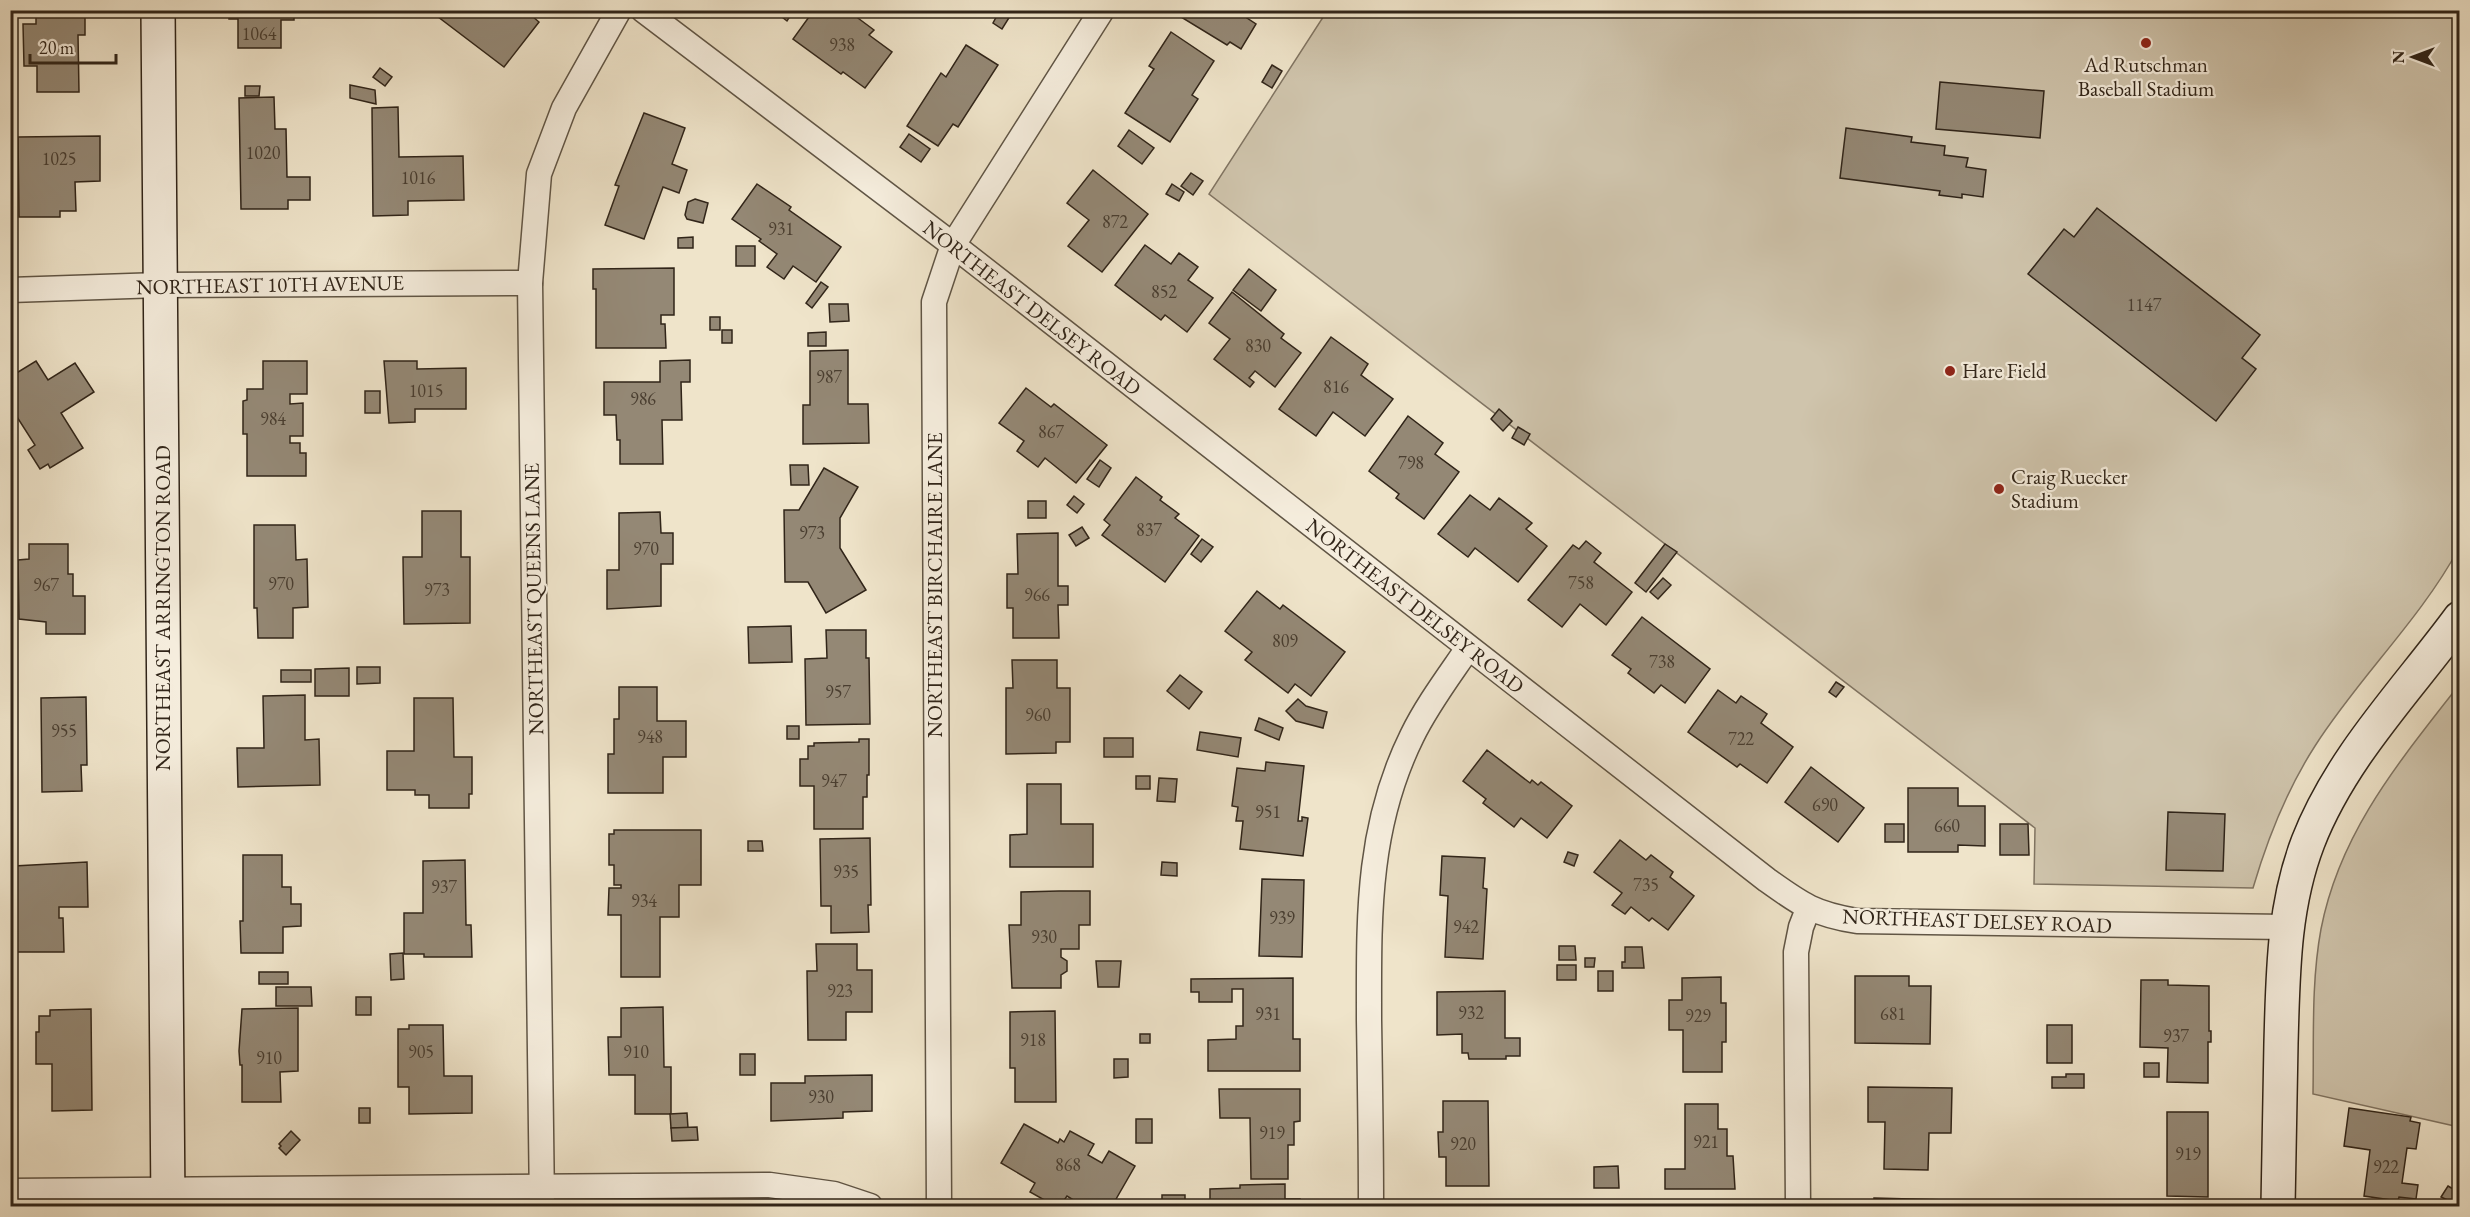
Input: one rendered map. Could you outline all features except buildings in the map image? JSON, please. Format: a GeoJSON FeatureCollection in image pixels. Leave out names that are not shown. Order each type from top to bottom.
{"type":"FeatureCollection","features":[{"type":"Feature","properties":{"kind":"street","name":"NORTHEAST ARRINGTON ROAD"},"geometry":{"type":"LineString","coordinates":[[158,10],[168,1198]]}},
{"type":"Feature","properties":{"kind":"street","name":"NORTHEAST QUEENS LANE"},"geometry":{"type":"LineString","coordinates":[[542,1197],[530,283],[539,174],[564,108],[619,10]]}},
{"type":"Feature","properties":{"kind":"street","name":"NORTHEAST DELSEY ROAD"},"geometry":{"type":"LineString","coordinates":[[643,10],[953,245],[1468,648],[1767,880],[1808,909],[1831,917],[1857,921],[2286,927]]}},
{"type":"Feature","properties":{"kind":"street","name":"NORTHEAST BIRCHAIRE LANE"},"geometry":{"type":"LineString","coordinates":[[939,1206],[934,302],[953,245],[1102,10]]}},
{"type":"Feature","properties":{"kind":"street","name":"NORTHEAST 10TH AVENUE"},"geometry":{"type":"LineString","coordinates":[[10,290],[160,285],[530,283]]}},
{"type":"Feature","properties":{"kind":"street"},"geometry":{"type":"LineString","coordinates":[[2278,1206],[2283,959],[2289,906],[2308,843],[2330,797],[2356,752],[2460,618]]}},
{"type":"Feature","properties":{"kind":"street"},"geometry":{"type":"LineString","coordinates":[[1371,1206],[1369,915],[1373,867],[1382,820],[1396,775],[1412,736],[1429,705],[1468,648]]}},
{"type":"Feature","properties":{"kind":"street"},"geometry":{"type":"LineString","coordinates":[[1798,1206],[1796,952],[1801,927],[1808,909]]}},
{"type":"Feature","properties":{"kind":"street"},"geometry":{"type":"LineString","coordinates":[[10,1191],[168,1198],[542,1197],[770,1185],[834,1194],[870,1206]]}},
{"type":"Feature","properties":{"kind":"shaded area","name":"Hare Field"},"geometry":{"type":"Polygon","coordinates":[[[1327,11],[2459,11],[2459,548],[2426,600],[2315,746],[2295,780],[2279,815],[2253,888],[2034,884],[2035,828],[1209,194],[1327,11]]]}},
{"type":"Feature","properties":{"kind":"shaded area"},"geometry":{"type":"Polygon","coordinates":[[[2459,685],[2459,1127],[2313,1094],[2316,970],[2321,929],[2330,893],[2342,860],[2375,799],[2415,741],[2459,685]]]}},
{"type":"Feature","properties":{"kind":"place","name":"Ad Rutschman Baseball Stadium"},"geometry":{"type":"Point","coordinates":[2146,43]}},
{"type":"Feature","properties":{"kind":"place","name":"Hare Field"},"geometry":{"type":"Point","coordinates":[1950,371]}},
{"type":"Feature","properties":{"kind":"place","name":"Craig Ruecker Stadium"},"geometry":{"type":"Point","coordinates":[1999,489]}}]}
